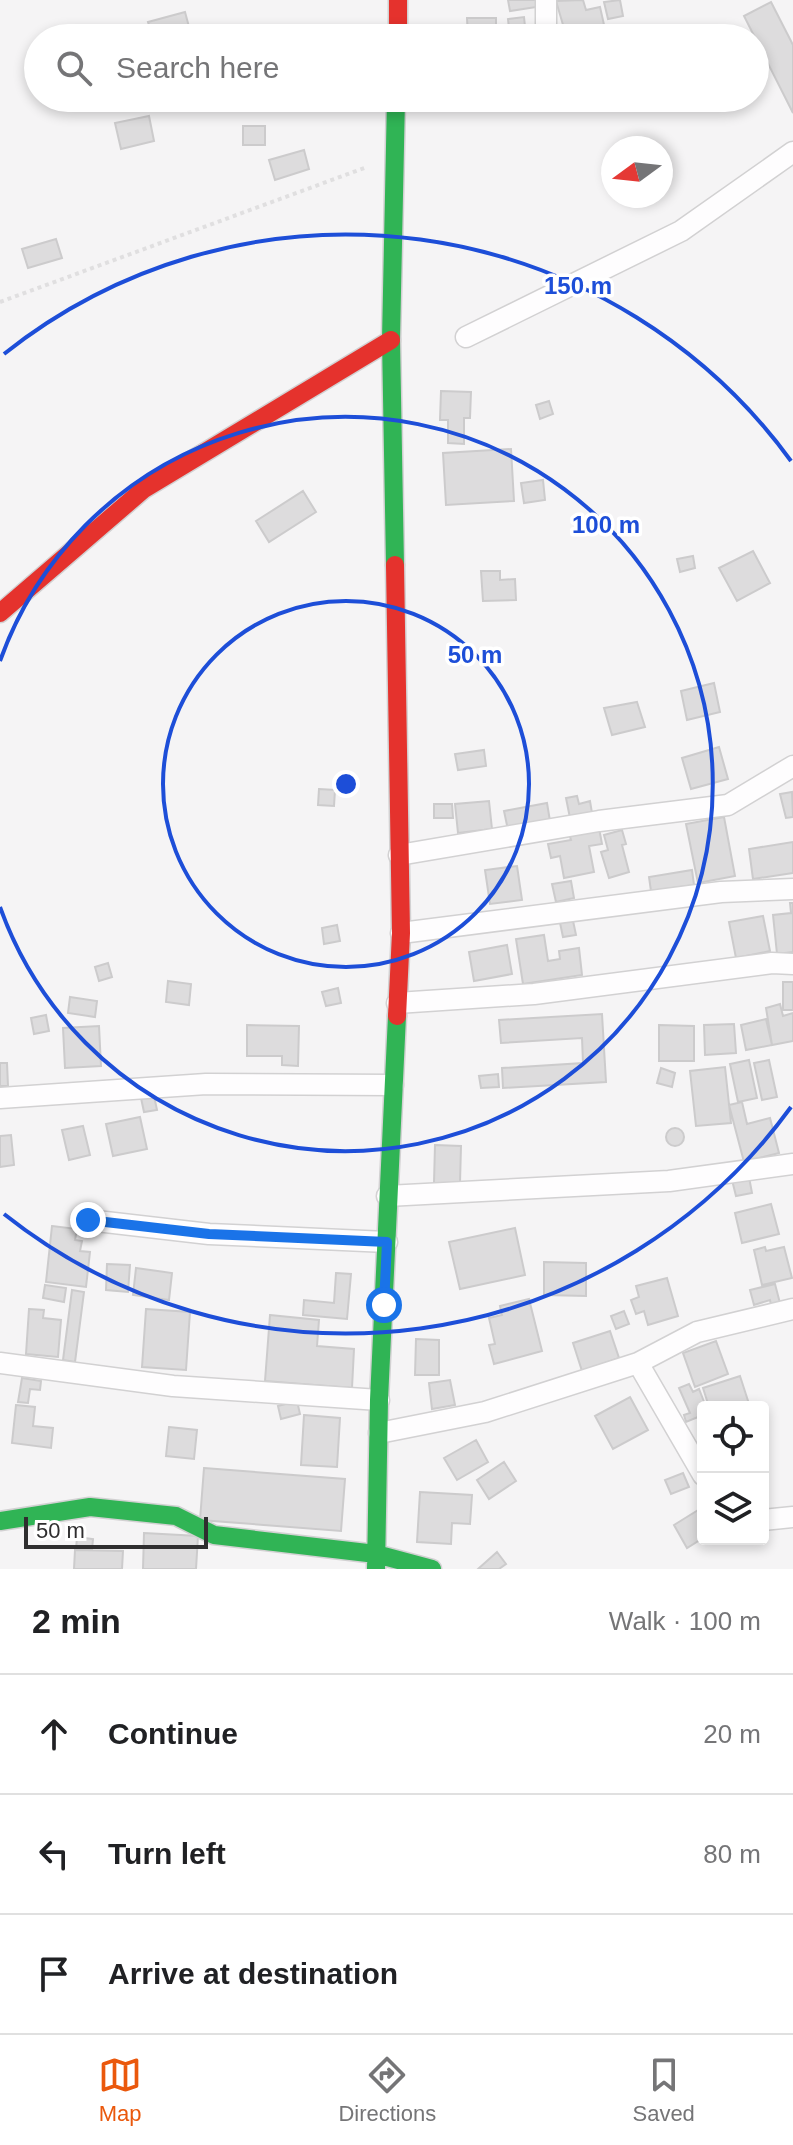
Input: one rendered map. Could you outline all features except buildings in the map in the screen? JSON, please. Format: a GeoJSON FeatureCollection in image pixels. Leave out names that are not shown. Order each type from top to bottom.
{"type":"FeatureCollection","features":[{"type":"Feature","properties":{"kind":"street"},"geometry":{"type":"LineString","coordinates":[[398,0],[398,24]]}},
{"type":"Feature","properties":{"kind":"street"},"geometry":{"type":"LineString","coordinates":[[546,0],[546,24]]}},
{"type":"Feature","properties":{"kind":"street"},"geometry":{"type":"LineString","coordinates":[[376,1561],[387,1196],[401,933],[391,340],[396,112]]}},
{"type":"Feature","properties":{"kind":"street"},"geometry":{"type":"LineString","coordinates":[[466,337],[681,231],[793,152]]}},
{"type":"Feature","properties":{"kind":"street"},"geometry":{"type":"LineString","coordinates":[[0,613],[144,489],[391,340]]}},
{"type":"Feature","properties":{"kind":"street"},"geometry":{"type":"LineString","coordinates":[[399,855],[599,821],[728,805],[793,766]]}},
{"type":"Feature","properties":{"kind":"street"},"geometry":{"type":"LineString","coordinates":[[401,933],[721,892],[793,889]]}},
{"type":"Feature","properties":{"kind":"street"},"geometry":{"type":"LineString","coordinates":[[397,1003],[534,994],[772,963],[793,964]]}},
{"type":"Feature","properties":{"kind":"street"},"geometry":{"type":"LineString","coordinates":[[0,1098],[206,1084],[393,1085]]}},
{"type":"Feature","properties":{"kind":"street"},"geometry":{"type":"LineString","coordinates":[[387,1196],[669,1181],[793,1164]]}},
{"type":"Feature","properties":{"kind":"street"},"geometry":{"type":"LineString","coordinates":[[88,1220],[209,1234],[387,1242]]}},
{"type":"Feature","properties":{"kind":"street"},"geometry":{"type":"LineString","coordinates":[[379,1433],[485,1412],[638,1363],[697,1332],[793,1309]]}},
{"type":"Feature","properties":{"kind":"street"},"geometry":{"type":"LineString","coordinates":[[0,1363],[173,1386],[379,1400]]}},
{"type":"Feature","properties":{"kind":"street"},"geometry":{"type":"LineString","coordinates":[[638,1363],[702,1473]]}},
{"type":"Feature","properties":{"kind":"street"},"geometry":{"type":"LineString","coordinates":[[0,1521],[90,1507],[176,1516],[214,1535],[432,1569]]}},
{"type":"Feature","properties":{"kind":"street"},"geometry":{"type":"LineString","coordinates":[[769,1519],[793,1517]]}},
{"type":"Feature","properties":{"kind":"street"},"geometry":{"type":"LineString","coordinates":[[0,1540],[21,1518]]}},
{"type":"Feature","properties":{"kind":"path"},"geometry":{"type":"LineString","coordinates":[[0,302],[395,156]]}},
{"type":"Feature","properties":{"kind":"traffic: fast"},"geometry":{"type":"LineString","coordinates":[[395,565],[391,340],[396,112]]}},
{"type":"Feature","properties":{"kind":"traffic: fast"},"geometry":{"type":"LineString","coordinates":[[376,1569],[379,1400],[397,1016]]}},
{"type":"Feature","properties":{"kind":"traffic: fast"},"geometry":{"type":"LineString","coordinates":[[0,1521],[90,1507],[176,1516],[214,1535],[376,1554],[432,1569]]}},
{"type":"Feature","properties":{"kind":"traffic: jam"},"geometry":{"type":"LineString","coordinates":[[398,0],[398,24]]}},
{"type":"Feature","properties":{"kind":"traffic: jam"},"geometry":{"type":"LineString","coordinates":[[0,613],[144,489],[391,340]]}},
{"type":"Feature","properties":{"kind":"traffic: jam"},"geometry":{"type":"LineString","coordinates":[[395,565],[401,933],[397,1016]]}},
{"type":"Feature","properties":{"kind":"route"},"geometry":{"type":"LineString","coordinates":[[88,1220],[209,1234],[387,1242],[384,1305]]}}]}
